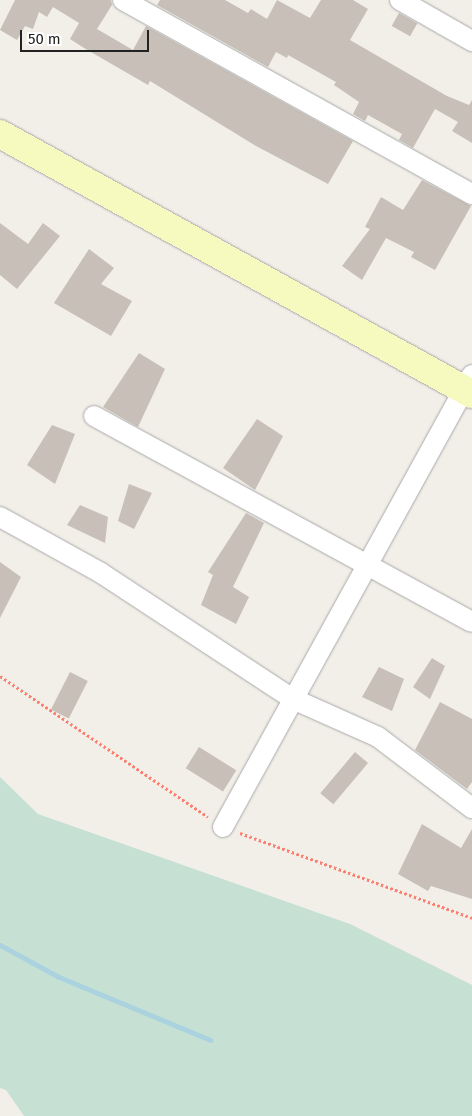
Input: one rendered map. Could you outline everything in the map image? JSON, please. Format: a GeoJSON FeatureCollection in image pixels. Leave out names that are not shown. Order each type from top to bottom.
{"type":"FeatureCollection","features":[{"type":"Feature","properties":{"kind":"street"},"geometry":{"type":"LineString","coordinates":[[123,0],[472,194]]}},
{"type":"Feature","properties":{"kind":"street"},"geometry":{"type":"LineString","coordinates":[[400,0],[472,41]]}},
{"type":"Feature","properties":{"kind":"street"},"geometry":{"type":"LineString","coordinates":[[0,134],[469,386],[367,565],[223,827]]}},
{"type":"Feature","properties":{"kind":"street"},"geometry":{"type":"LineString","coordinates":[[94,416],[472,622]]}},
{"type":"Feature","properties":{"kind":"street"},"geometry":{"type":"LineString","coordinates":[[0,517],[101,572],[293,699],[378,737],[472,808]]}},
{"type":"Feature","properties":{"kind":"green space"},"geometry":{"type":"Polygon","coordinates":[[[0,777],[38,814],[350,924],[472,985],[472,1116],[24,1116],[6,1090],[0,1088],[0,777]]]}},
{"type":"Feature","properties":{"kind":"building"},"geometry":{"type":"Polygon","coordinates":[[[15,0],[111,0],[112,5],[97,29],[133,50],[146,26],[353,141],[328,184],[256,146],[150,81],[148,85],[70,39],[79,23],[53,7],[47,17],[39,12],[33,29],[25,26],[17,40],[0,30],[15,0]]]}},
{"type":"Feature","properties":{"kind":"building"},"geometry":{"type":"Polygon","coordinates":[[[160,0],[225,0],[248,13],[251,9],[267,19],[277,0],[310,18],[321,0],[353,0],[368,9],[350,40],[447,96],[469,105],[472,100],[472,143],[452,131],[458,122],[435,109],[413,148],[399,140],[402,134],[368,115],[365,121],[353,114],[359,102],[334,85],[336,82],[288,55],[287,58],[276,52],[268,67],[157,5],[160,0]]]}},
{"type":"Feature","properties":{"kind":"building"},"geometry":{"type":"Polygon","coordinates":[[[399,13],[417,23],[410,36],[392,26],[399,13]]]}},
{"type":"Feature","properties":{"kind":"building"},"geometry":{"type":"Polygon","coordinates":[[[422,180],[471,206],[435,270],[411,257],[414,252],[386,238],[362,280],[342,266],[370,229],[365,227],[381,197],[403,210],[422,180]]]}},
{"type":"Feature","properties":{"kind":"building"},"geometry":{"type":"Polygon","coordinates":[[[0,223],[28,244],[43,223],[60,236],[17,289],[0,275],[0,223]]]}},
{"type":"Feature","properties":{"kind":"building"},"geometry":{"type":"Polygon","coordinates":[[[89,249],[114,268],[101,284],[132,301],[111,336],[54,303],[89,249]]]}},
{"type":"Feature","properties":{"kind":"building"},"geometry":{"type":"Polygon","coordinates":[[[139,353],[165,369],[138,427],[103,407],[139,353]]]}},
{"type":"Feature","properties":{"kind":"building"},"geometry":{"type":"Polygon","coordinates":[[[257,419],[283,436],[255,490],[223,468],[257,419]]]}},
{"type":"Feature","properties":{"kind":"building"},"geometry":{"type":"Polygon","coordinates":[[[52,425],[75,434],[55,484],[27,465],[52,425]]]}},
{"type":"Feature","properties":{"kind":"building"},"geometry":{"type":"Polygon","coordinates":[[[129,484],[152,493],[134,529],[118,521],[129,484]]]}},
{"type":"Feature","properties":{"kind":"building"},"geometry":{"type":"Polygon","coordinates":[[[80,505],[108,517],[105,543],[67,525],[80,505]]]}},
{"type":"Feature","properties":{"kind":"building"},"geometry":{"type":"Polygon","coordinates":[[[246,513],[264,523],[233,587],[249,597],[236,624],[201,605],[213,575],[208,572],[246,513]]]}},
{"type":"Feature","properties":{"kind":"building"},"geometry":{"type":"Polygon","coordinates":[[[0,562],[21,577],[0,618],[0,562]]]}},
{"type":"Feature","properties":{"kind":"building"},"geometry":{"type":"Polygon","coordinates":[[[432,658],[445,666],[430,699],[413,687],[432,658]]]}},
{"type":"Feature","properties":{"kind":"building"},"geometry":{"type":"Polygon","coordinates":[[[379,667],[404,679],[392,711],[362,697],[379,667]]]}},
{"type":"Feature","properties":{"kind":"building"},"geometry":{"type":"Polygon","coordinates":[[[70,672],[88,681],[69,719],[51,709],[70,672]]]}},
{"type":"Feature","properties":{"kind":"building"},"geometry":{"type":"Polygon","coordinates":[[[440,702],[472,719],[472,782],[467,789],[415,750],[440,702]]]}},
{"type":"Feature","properties":{"kind":"building"},"geometry":{"type":"Polygon","coordinates":[[[199,747],[236,770],[223,792],[186,768],[199,747]]]}},
{"type":"Feature","properties":{"kind":"building"},"geometry":{"type":"Polygon","coordinates":[[[355,752],[368,763],[333,804],[320,793],[355,752]]]}},
{"type":"Feature","properties":{"kind":"building"},"geometry":{"type":"Polygon","coordinates":[[[422,824],[461,848],[472,829],[472,899],[431,886],[428,891],[398,874],[422,824]]]}},
{"type":"Feature","properties":{"kind":"waterway"},"geometry":{"type":"LineString","coordinates":[[0,945],[59,977],[210,1040]]}}]}
